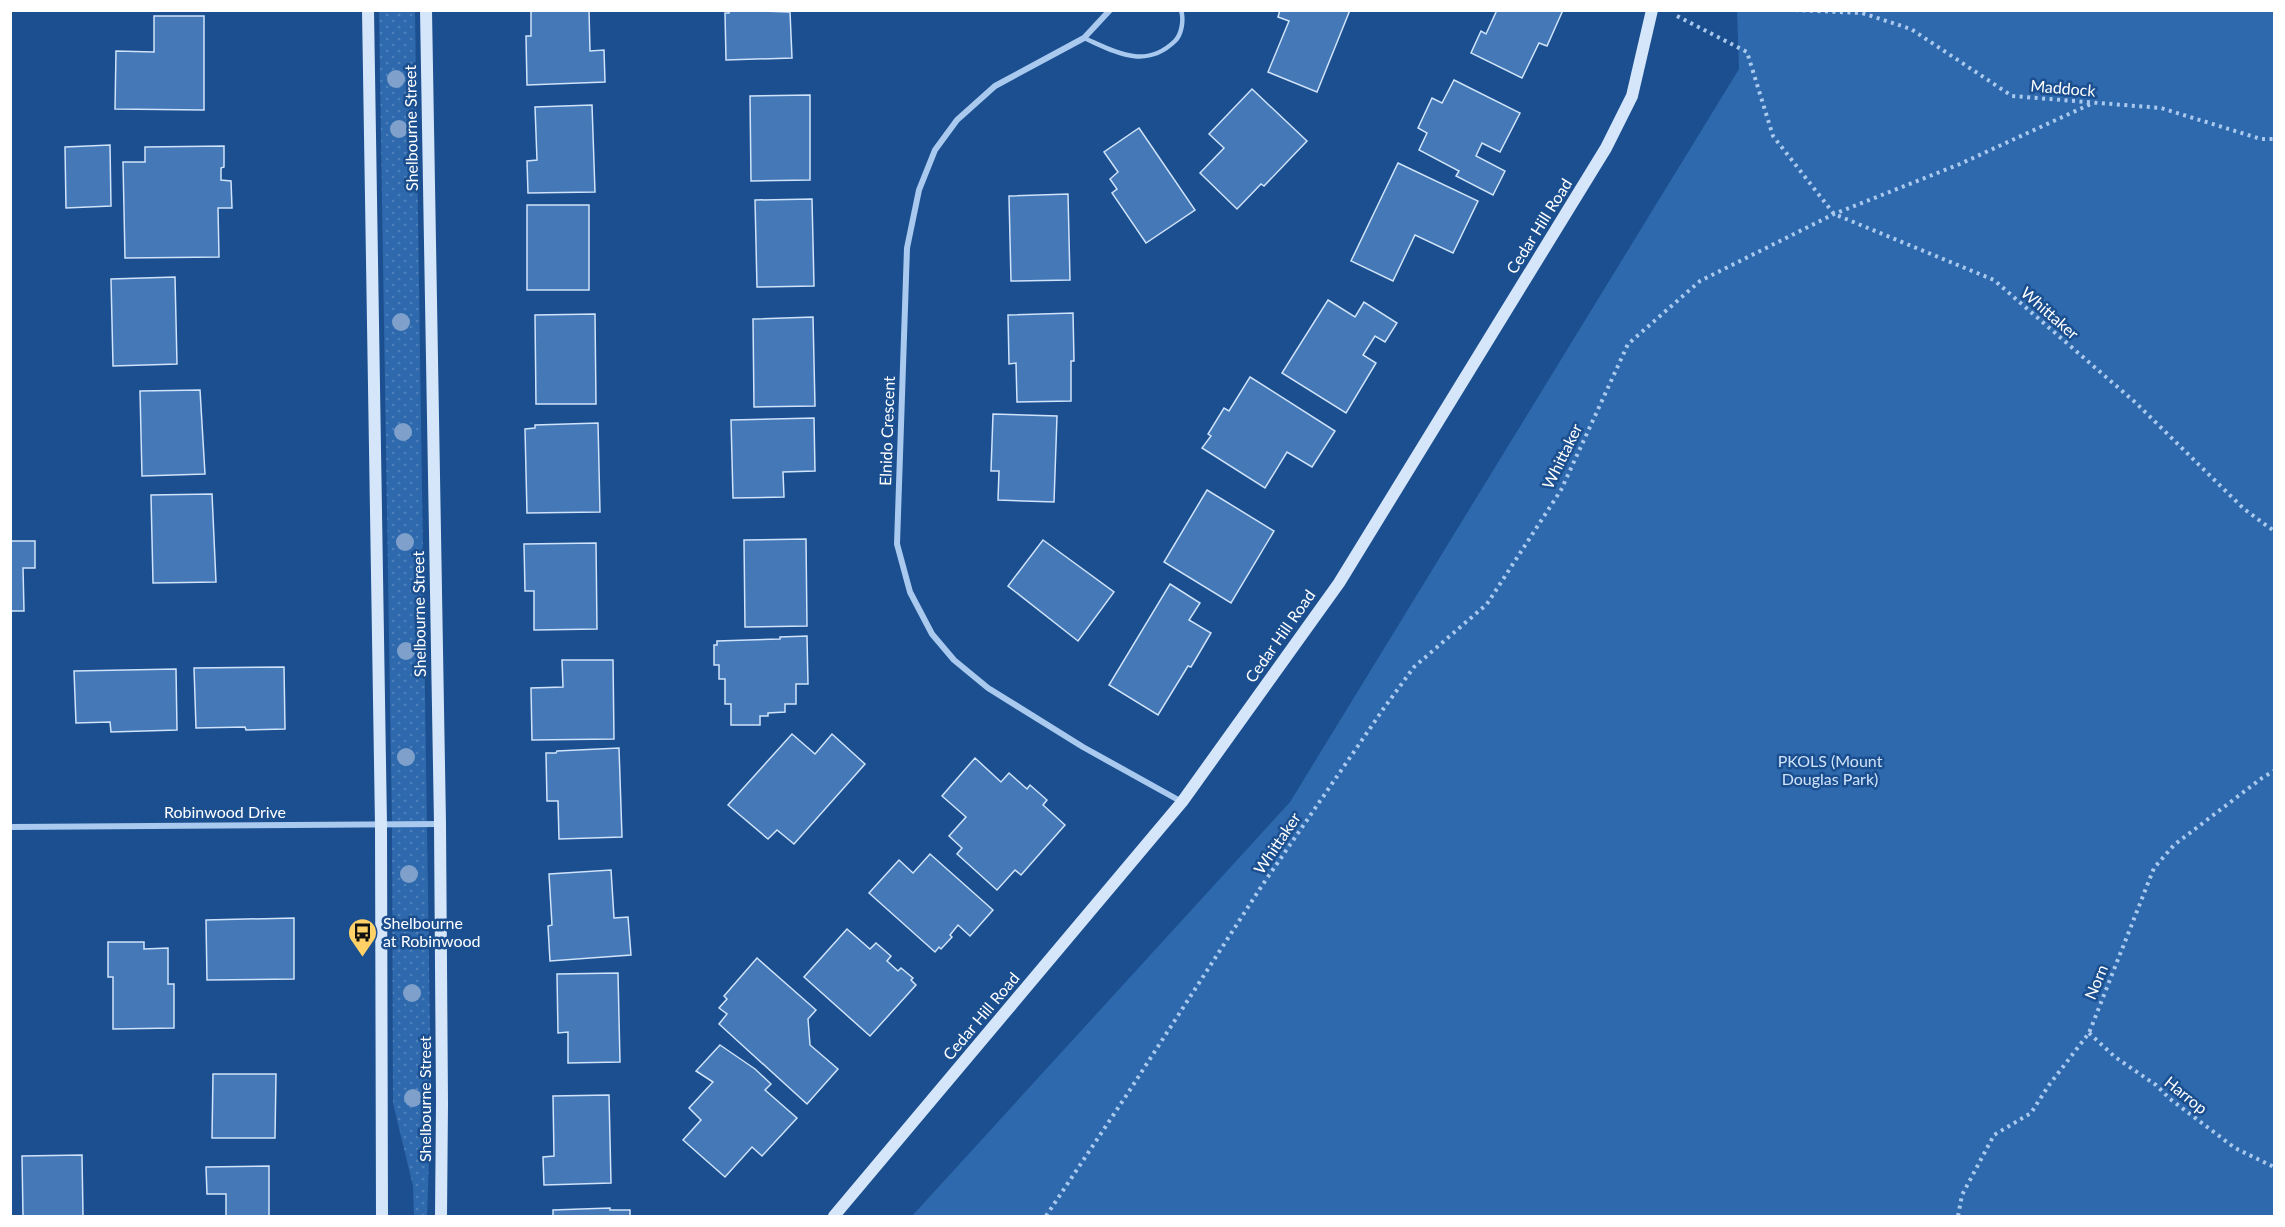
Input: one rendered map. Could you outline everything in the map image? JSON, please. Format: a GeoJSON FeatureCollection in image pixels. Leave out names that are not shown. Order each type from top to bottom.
{"type":"FeatureCollection","features":[{"type":"Feature","properties":{"kind":"main road"},"geometry":{"type":"LineString","coordinates":[[368,10],[381,825],[382,1216]]}},
{"type":"Feature","properties":{"kind":"main road","name":"Shelbourne Street"},"geometry":{"type":"LineString","coordinates":[[426,10],[440,824],[441,1216]]}},
{"type":"Feature","properties":{"kind":"main road","name":"Cedar Hill Road"},"geometry":{"type":"LineString","coordinates":[[834,1216],[1182,802],[1339,583],[1606,148],[1632,96],[1652,10]]}},
{"type":"Feature","properties":{"kind":"street","name":"Elnido Crescent"},"geometry":{"type":"LineString","coordinates":[[1110,10],[1084,38],[995,86],[957,120],[935,150],[919,190],[907,248],[897,544],[910,592],[932,634],[954,660],[988,688],[1083,747],[1182,802]]}},
{"type":"Feature","properties":{"kind":"street","name":"Robinwood Drive"},"geometry":{"type":"LineString","coordinates":[[10,827],[440,824]]}},
{"type":"Feature","properties":{"kind":"lane"},"geometry":{"type":"LineString","coordinates":[[1084,38],[1127,56],[1147,57],[1163,52],[1178,38],[1183,17],[1181,10]]}},
{"type":"Feature","properties":{"kind":"path","name":"Maddock"},"geometry":{"type":"LineString","coordinates":[[1795,10],[1862,14],[1911,29],[2012,96],[2161,108],[2261,140],[2274,139]]}},
{"type":"Feature","properties":{"kind":"path"},"geometry":{"type":"LineString","coordinates":[[1675,15],[1747,52],[1773,136],[1833,214],[1960,165],[2093,102]]}},
{"type":"Feature","properties":{"kind":"path","name":"Whittaker"},"geometry":{"type":"LineString","coordinates":[[1046,1216],[1261,887],[1384,708],[1414,667],[1488,604],[1561,490],[1628,344],[1700,281],[1833,214],[1994,280],[2136,403],[2244,508],[2274,531]]}},
{"type":"Feature","properties":{"kind":"path"},"geometry":{"type":"LineString","coordinates":[[2267,525],[2274,526]]}},
{"type":"Feature","properties":{"kind":"path","name":"Norn"},"geometry":{"type":"LineString","coordinates":[[1958,1216],[1962,1195],[1994,1135],[2031,1113],[2049,1085],[2089,1033],[2154,868],[2174,844],[2274,771]]}},
{"type":"Feature","properties":{"kind":"path","name":"Harrop"},"geometry":{"type":"LineString","coordinates":[[2089,1033],[2115,1057],[2156,1085],[2170,1100],[2235,1148],[2274,1167]]}},
{"type":"Feature","properties":{"kind":"green space"},"geometry":{"type":"Polygon","coordinates":[[[379,11],[415,11],[431,1102],[427,1216],[414,1216],[413,1186],[393,1103],[392,824],[379,11]]]}},
{"type":"Feature","properties":{"kind":"green space","name":"PKOLS (Mount Douglas Park)"},"geometry":{"type":"Polygon","coordinates":[[[1737,11],[2274,11],[2274,1216],[912,1216],[1290,802],[1739,69],[1737,11]]]}},
{"type":"Feature","properties":{"kind":"building"},"geometry":{"type":"Polygon","coordinates":[[[531,10],[589,10],[590,51],[604,50],[605,82],[527,85],[526,36],[531,36],[531,10]]]}},
{"type":"Feature","properties":{"kind":"building"},"geometry":{"type":"Polygon","coordinates":[[[729,10],[790,12],[792,58],[726,60],[725,13],[729,13],[729,10]]]}},
{"type":"Feature","properties":{"kind":"building"},"geometry":{"type":"Polygon","coordinates":[[[1280,10],[1350,10],[1317,92],[1268,72],[1289,21],[1278,17],[1280,10]]]}},
{"type":"Feature","properties":{"kind":"building"},"geometry":{"type":"Polygon","coordinates":[[[1497,10],[1563,10],[1547,46],[1539,43],[1522,78],[1471,53],[1481,31],[1486,34],[1497,10]]]}},
{"type":"Feature","properties":{"kind":"building"},"geometry":{"type":"Polygon","coordinates":[[[154,16],[204,16],[204,110],[115,109],[116,51],[154,52],[154,16]]]}},
{"type":"Feature","properties":{"kind":"building"},"geometry":{"type":"Polygon","coordinates":[[[1454,80],[1520,113],[1500,152],[1482,143],[1476,156],[1505,171],[1493,195],[1456,176],[1459,171],[1419,150],[1427,133],[1418,128],[1432,98],[1442,103],[1454,80]]]}},
{"type":"Feature","properties":{"kind":"building"},"geometry":{"type":"Polygon","coordinates":[[[1252,89],[1307,141],[1264,186],[1261,184],[1237,209],[1200,173],[1224,148],[1209,134],[1252,89]]]}},
{"type":"Feature","properties":{"kind":"building"},"geometry":{"type":"Polygon","coordinates":[[[810,95],[810,180],[751,181],[750,96],[810,95]]]}},
{"type":"Feature","properties":{"kind":"building"},"geometry":{"type":"Polygon","coordinates":[[[592,105],[595,192],[528,193],[527,161],[537,160],[535,107],[592,105]]]}},
{"type":"Feature","properties":{"kind":"building"},"geometry":{"type":"Polygon","coordinates":[[[1139,128],[1195,210],[1146,243],[1112,193],[1117,189],[1110,179],[1118,172],[1104,152],[1139,128]]]}},
{"type":"Feature","properties":{"kind":"building"},"geometry":{"type":"Polygon","coordinates":[[[110,145],[111,206],[66,208],[65,147],[110,145]]]}},
{"type":"Feature","properties":{"kind":"building"},"geometry":{"type":"Polygon","coordinates":[[[224,146],[224,167],[221,168],[221,180],[231,181],[232,208],[218,208],[219,257],[125,258],[123,162],[145,162],[145,147],[224,146]]]}},
{"type":"Feature","properties":{"kind":"building"},"geometry":{"type":"Polygon","coordinates":[[[1398,163],[1478,201],[1453,253],[1415,235],[1393,281],[1351,261],[1398,163]]]}},
{"type":"Feature","properties":{"kind":"building"},"geometry":{"type":"Polygon","coordinates":[[[1068,194],[1070,280],[1011,281],[1009,196],[1068,194]]]}},
{"type":"Feature","properties":{"kind":"building"},"geometry":{"type":"Polygon","coordinates":[[[812,199],[814,286],[757,287],[755,200],[812,199]]]}},
{"type":"Feature","properties":{"kind":"building"},"geometry":{"type":"Polygon","coordinates":[[[527,205],[589,205],[589,290],[527,290],[527,205]]]}},
{"type":"Feature","properties":{"kind":"building"},"geometry":{"type":"Polygon","coordinates":[[[175,277],[177,364],[113,366],[111,279],[175,277]]]}},
{"type":"Feature","properties":{"kind":"building"},"geometry":{"type":"Polygon","coordinates":[[[1328,300],[1355,317],[1364,302],[1397,323],[1385,342],[1375,336],[1363,355],[1376,363],[1346,413],[1282,373],[1328,300]]]}},
{"type":"Feature","properties":{"kind":"building"},"geometry":{"type":"Polygon","coordinates":[[[1073,313],[1074,361],[1071,361],[1071,401],[1017,402],[1016,363],[1009,364],[1008,315],[1073,313]]]}},
{"type":"Feature","properties":{"kind":"building"},"geometry":{"type":"Polygon","coordinates":[[[595,314],[596,404],[536,404],[535,315],[595,314]]]}},
{"type":"Feature","properties":{"kind":"building"},"geometry":{"type":"Polygon","coordinates":[[[813,317],[815,406],[754,407],[753,319],[813,317]]]}},
{"type":"Feature","properties":{"kind":"building"},"geometry":{"type":"Polygon","coordinates":[[[1250,377],[1335,431],[1312,467],[1287,452],[1265,488],[1202,448],[1211,436],[1208,434],[1224,408],[1229,411],[1250,377]]]}},
{"type":"Feature","properties":{"kind":"building"},"geometry":{"type":"Polygon","coordinates":[[[200,390],[205,474],[142,476],[140,391],[200,390]]]}},
{"type":"Feature","properties":{"kind":"building"},"geometry":{"type":"Polygon","coordinates":[[[993,414],[1057,416],[1054,502],[998,500],[999,471],[991,471],[993,414]]]}},
{"type":"Feature","properties":{"kind":"building"},"geometry":{"type":"Polygon","coordinates":[[[814,418],[815,471],[783,472],[784,497],[733,498],[731,420],[814,418]]]}},
{"type":"Feature","properties":{"kind":"building"},"geometry":{"type":"Polygon","coordinates":[[[598,423],[600,512],[527,513],[525,429],[535,428],[535,425],[598,423]]]}},
{"type":"Feature","properties":{"kind":"building"},"geometry":{"type":"Polygon","coordinates":[[[1207,490],[1274,531],[1231,603],[1164,562],[1207,490]]]}},
{"type":"Feature","properties":{"kind":"building"},"geometry":{"type":"Polygon","coordinates":[[[212,494],[216,582],[153,583],[151,495],[212,494]]]}},
{"type":"Feature","properties":{"kind":"building"},"geometry":{"type":"Polygon","coordinates":[[[806,539],[807,626],[745,627],[744,540],[806,539]]]}},
{"type":"Feature","properties":{"kind":"building"},"geometry":{"type":"Polygon","coordinates":[[[1043,540],[1114,592],[1078,641],[1008,586],[1043,540]]]}},
{"type":"Feature","properties":{"kind":"building"},"geometry":{"type":"Polygon","coordinates":[[[10,541],[35,541],[35,568],[23,568],[24,611],[10,611],[10,541]]]}},
{"type":"Feature","properties":{"kind":"building"},"geometry":{"type":"Polygon","coordinates":[[[596,543],[597,629],[534,630],[534,591],[525,591],[524,544],[596,543]]]}},
{"type":"Feature","properties":{"kind":"building"},"geometry":{"type":"Polygon","coordinates":[[[1170,584],[1200,603],[1189,620],[1211,633],[1158,715],[1109,685],[1170,584]]]}},
{"type":"Feature","properties":{"kind":"building"},"geometry":{"type":"Polygon","coordinates":[[[807,636],[808,684],[796,684],[796,704],[785,704],[785,712],[760,716],[760,725],[731,725],[731,704],[725,704],[725,679],[719,679],[719,665],[714,665],[714,645],[717,645],[717,641],[807,636]]]}},
{"type":"Feature","properties":{"kind":"building"},"geometry":{"type":"Polygon","coordinates":[[[562,660],[613,660],[614,739],[532,740],[531,688],[563,687],[562,660]]]}},
{"type":"Feature","properties":{"kind":"building"},"geometry":{"type":"Polygon","coordinates":[[[284,667],[285,729],[196,728],[194,668],[284,667]]]}},
{"type":"Feature","properties":{"kind":"building"},"geometry":{"type":"Polygon","coordinates":[[[176,669],[177,730],[111,732],[110,722],[76,723],[74,671],[176,669]]]}},
{"type":"Feature","properties":{"kind":"building"},"geometry":{"type":"Polygon","coordinates":[[[792,734],[815,754],[832,734],[865,764],[794,844],[777,830],[768,839],[728,805],[792,734]]]}},
{"type":"Feature","properties":{"kind":"building"},"geometry":{"type":"Polygon","coordinates":[[[619,748],[622,837],[559,839],[558,801],[547,801],[546,753],[619,748]]]}},
{"type":"Feature","properties":{"kind":"building"},"geometry":{"type":"Polygon","coordinates":[[[975,758],[1001,782],[1009,773],[1027,789],[1030,785],[1047,800],[1043,805],[1065,825],[1021,875],[1015,870],[997,890],[957,854],[962,848],[949,836],[966,817],[942,796],[975,758]]]}},
{"type":"Feature","properties":{"kind":"building"},"geometry":{"type":"Polygon","coordinates":[[[930,854],[993,910],[970,936],[958,925],[950,935],[952,937],[935,952],[869,893],[899,860],[913,873],[930,854]]]}},
{"type":"Feature","properties":{"kind":"building"},"geometry":{"type":"Polygon","coordinates":[[[611,870],[614,918],[628,917],[631,955],[550,961],[548,926],[552,925],[549,874],[611,870]]]}},
{"type":"Feature","properties":{"kind":"building"},"geometry":{"type":"Polygon","coordinates":[[[294,918],[294,979],[207,980],[206,920],[294,918]]]}},
{"type":"Feature","properties":{"kind":"building"},"geometry":{"type":"Polygon","coordinates":[[[847,929],[870,949],[876,943],[891,956],[887,961],[898,971],[901,968],[913,978],[911,980],[916,985],[870,1036],[804,977],[847,929]]]}},
{"type":"Feature","properties":{"kind":"building"},"geometry":{"type":"Polygon","coordinates":[[[108,942],[144,942],[144,949],[168,948],[168,984],[174,984],[174,1028],[113,1029],[113,977],[108,977],[108,942]]]}},
{"type":"Feature","properties":{"kind":"building"},"geometry":{"type":"Polygon","coordinates":[[[757,958],[816,1010],[808,1019],[810,1045],[838,1069],[807,1104],[719,1024],[727,1014],[719,1008],[727,999],[724,996],[757,958]]]}},
{"type":"Feature","properties":{"kind":"building"},"geometry":{"type":"Polygon","coordinates":[[[618,973],[620,1062],[568,1063],[568,1032],[558,1033],[557,974],[618,973]]]}},
{"type":"Feature","properties":{"kind":"building"},"geometry":{"type":"Polygon","coordinates":[[[720,1045],[755,1069],[771,1084],[765,1090],[797,1118],[762,1156],[752,1147],[725,1177],[683,1140],[701,1120],[689,1108],[713,1082],[696,1071],[720,1045]]]}},
{"type":"Feature","properties":{"kind":"building"},"geometry":{"type":"Polygon","coordinates":[[[213,1074],[276,1074],[275,1138],[212,1138],[213,1074]]]}},
{"type":"Feature","properties":{"kind":"building"},"geometry":{"type":"Polygon","coordinates":[[[609,1095],[611,1183],[544,1185],[543,1157],[554,1156],[553,1096],[609,1095]]]}},
{"type":"Feature","properties":{"kind":"building"},"geometry":{"type":"Polygon","coordinates":[[[82,1155],[83,1216],[23,1216],[22,1156],[82,1155]]]}},
{"type":"Feature","properties":{"kind":"building"},"geometry":{"type":"Polygon","coordinates":[[[269,1166],[269,1216],[226,1216],[226,1194],[207,1194],[206,1167],[269,1166]]]}},
{"type":"Feature","properties":{"kind":"building"},"geometry":{"type":"Polygon","coordinates":[[[610,1208],[610,1210],[630,1210],[630,1216],[553,1216],[553,1210],[610,1208]]]}},
{"type":"Feature","properties":{"kind":"place","name":"Shelbourne at Robinwood"},"geometry":{"type":"Point","coordinates":[362,958]}}]}
